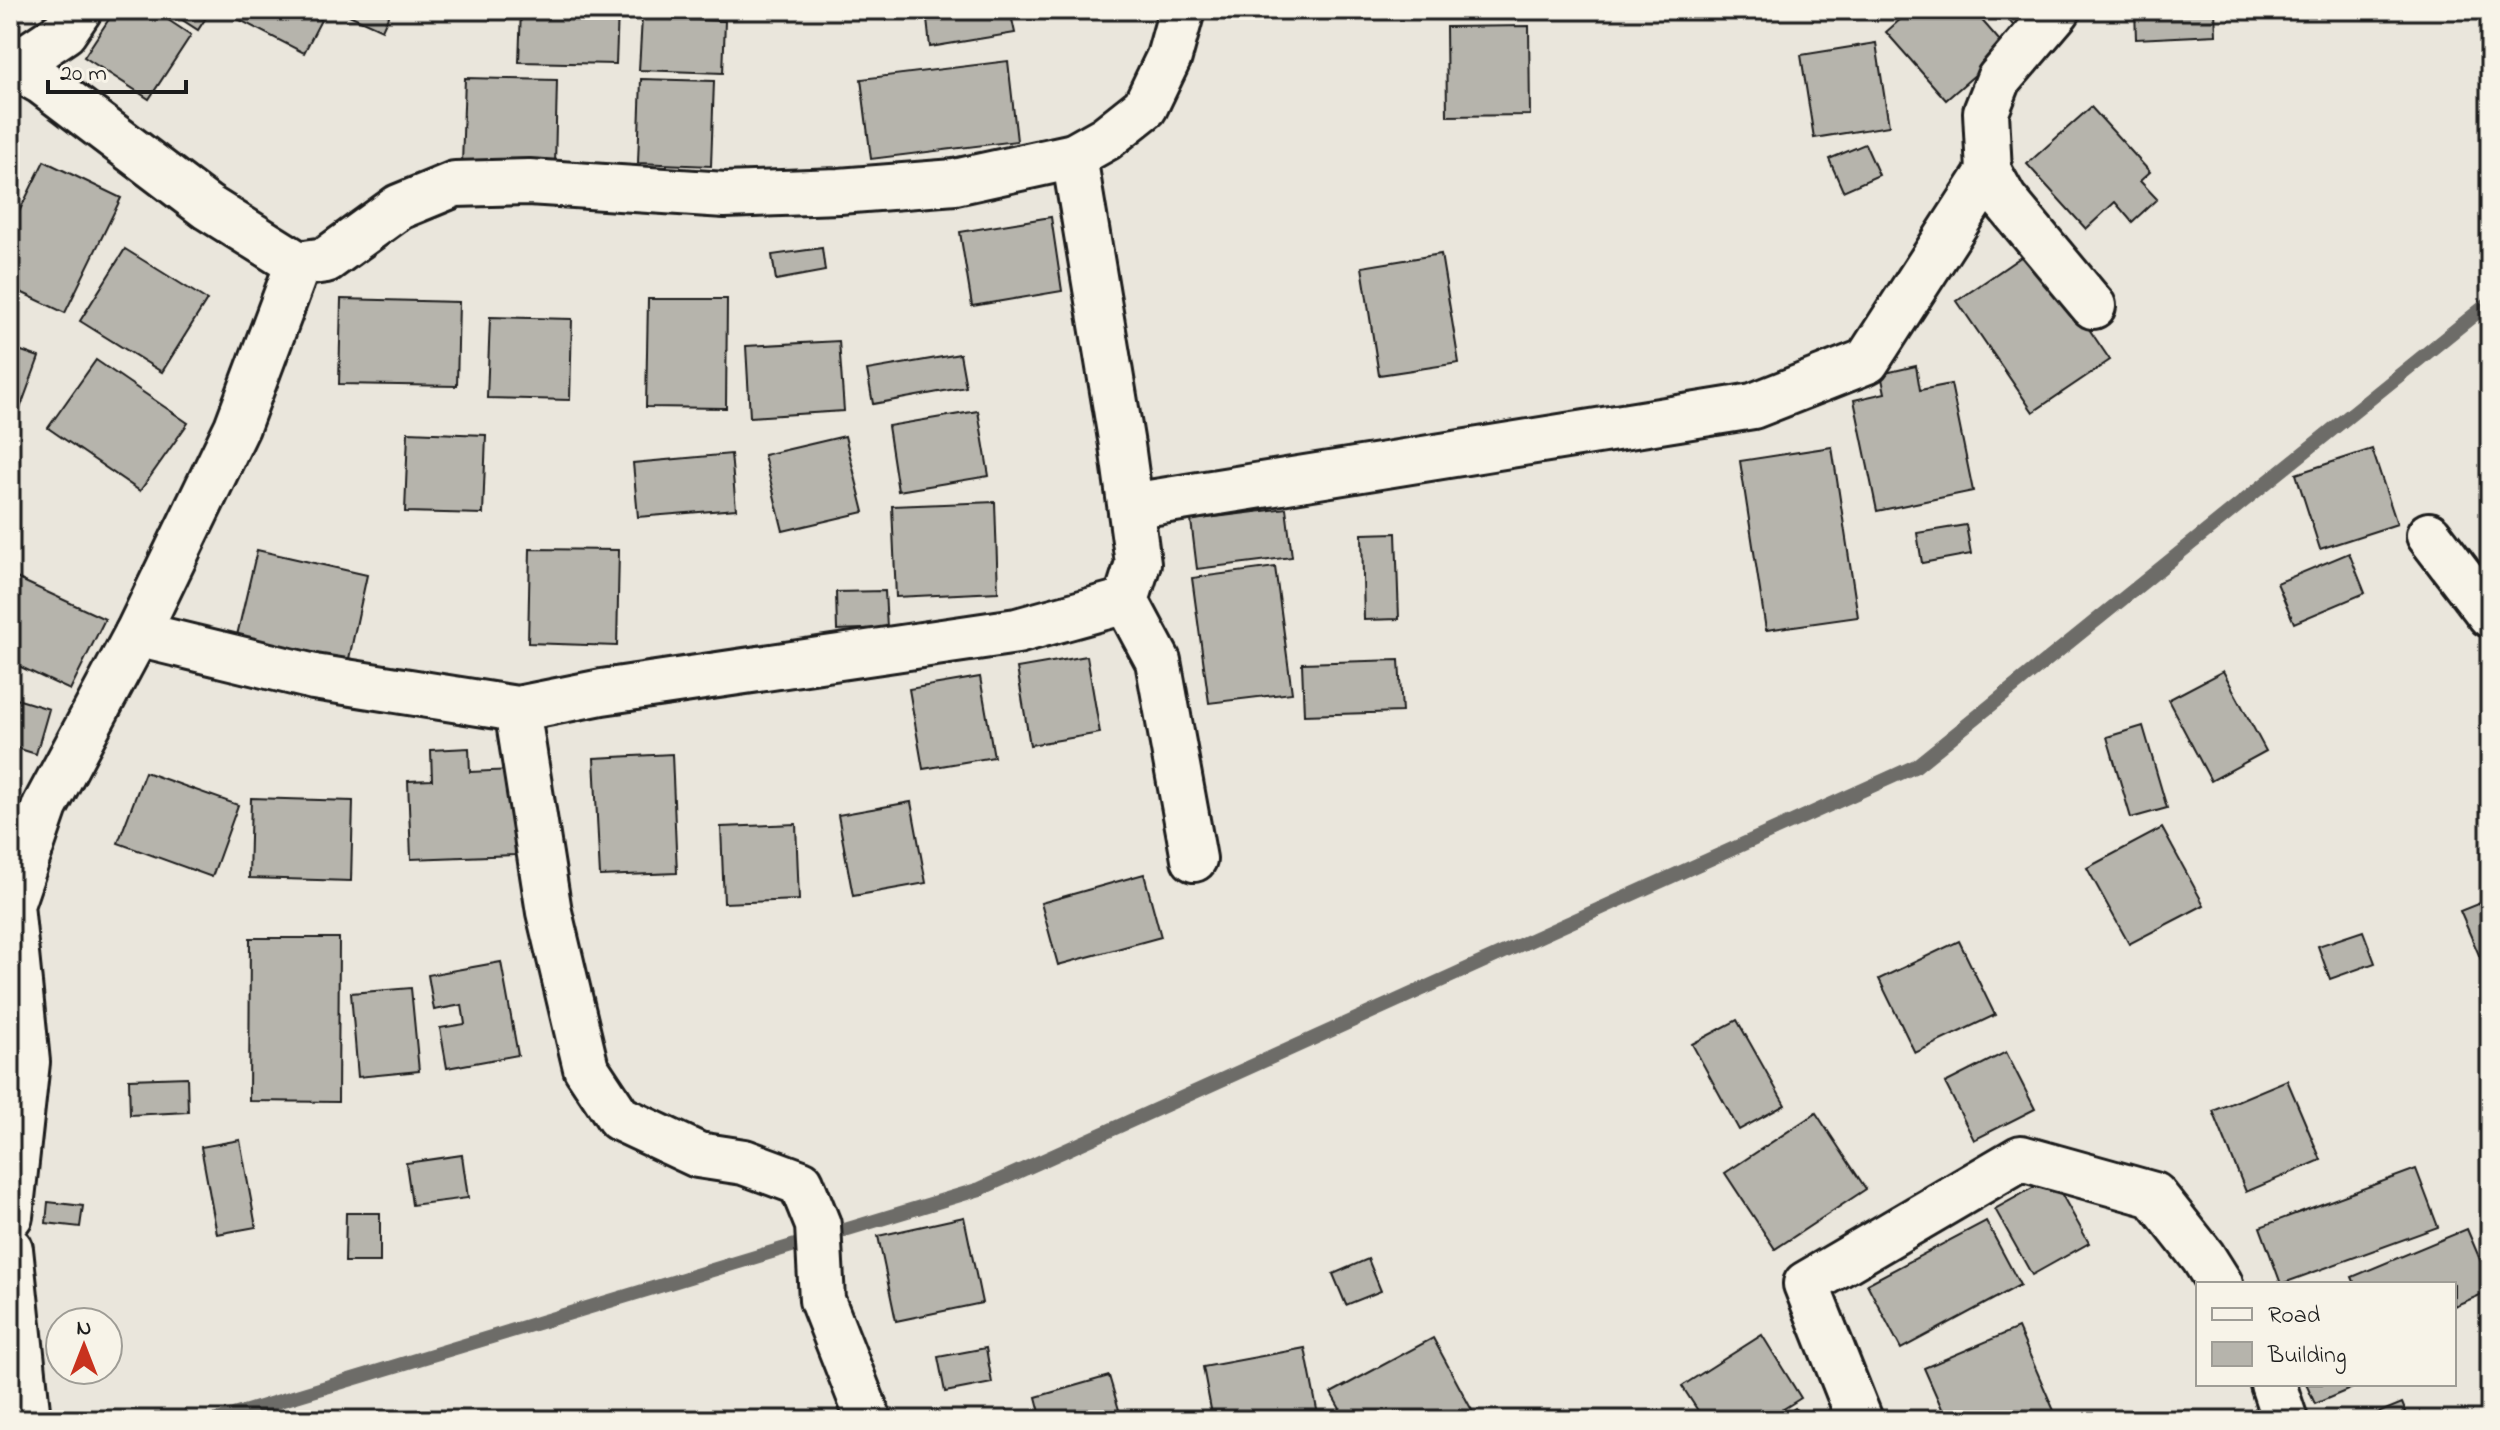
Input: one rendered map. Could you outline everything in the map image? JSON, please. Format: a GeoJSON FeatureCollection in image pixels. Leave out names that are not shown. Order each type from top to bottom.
{"type":"FeatureCollection","features":[{"type":"Feature","properties":{"kind":"street"},"geometry":{"type":"LineString","coordinates":[[11,67],[64,32],[79,10]]}},
{"type":"Feature","properties":{"kind":"street"},"geometry":{"type":"LineString","coordinates":[[11,67],[42,82],[207,207],[298,264],[326,260],[399,207],[455,184],[529,182],[725,195],[839,191],[955,182],[1074,156],[1106,138],[1145,107],[1169,57],[1182,10]]}},
{"type":"Feature","properties":{"kind":"street"},"geometry":{"type":"LineString","coordinates":[[2058,10],[1999,79],[1986,112],[1989,172],[2004,199],[2093,306]]}},
{"type":"Feature","properties":{"kind":"street"},"geometry":{"type":"LineString","coordinates":[[1074,156],[1138,563],[1126,601],[1158,661],[1194,859]]}},
{"type":"Feature","properties":{"kind":"street"},"geometry":{"type":"LineString","coordinates":[[1131,506],[1753,406],[1867,361],[1989,172]]}},
{"type":"Feature","properties":{"kind":"street"},"geometry":{"type":"LineString","coordinates":[[10,1216],[27,1062],[11,905],[45,806],[137,634],[237,427],[298,264]]}},
{"type":"Feature","properties":{"kind":"street"},"geometry":{"type":"LineString","coordinates":[[2429,535],[2490,615]]}},
{"type":"Feature","properties":{"kind":"street"},"geometry":{"type":"LineString","coordinates":[[137,634],[314,677],[517,709],[617,690],[1017,631],[1126,601]]}},
{"type":"Feature","properties":{"kind":"street"},"geometry":{"type":"LineString","coordinates":[[517,709],[549,912],[586,1068],[619,1118],[698,1155],[744,1162],[801,1183],[818,1225],[822,1300],[869,1420]]}},
{"type":"Feature","properties":{"kind":"street"},"geometry":{"type":"LineString","coordinates":[[1860,1420],[1806,1284],[2021,1158],[2154,1195],[2219,1282]]}},
{"type":"Feature","properties":{"kind":"street"},"geometry":{"type":"LineString","coordinates":[[10,1249],[28,1420]]}},
{"type":"Feature","properties":{"kind":"street"},"geometry":{"type":"LineString","coordinates":[[2274,1386],[2285,1420]]}},
{"type":"Feature","properties":{"kind":"building"},"geometry":{"type":"Polygon","coordinates":[[[115,10],[153,10],[191,35],[149,99],[84,57],[115,10]]]}},
{"type":"Feature","properties":{"kind":"building"},"geometry":{"type":"Polygon","coordinates":[[[167,10],[211,10],[198,30],[167,10]]]}},
{"type":"Feature","properties":{"kind":"building"},"geometry":{"type":"Polygon","coordinates":[[[231,10],[302,10],[321,20],[304,53],[228,14],[231,10]]]}},
{"type":"Feature","properties":{"kind":"building"},"geometry":{"type":"Polygon","coordinates":[[[338,10],[391,10],[382,30],[338,10]]]}},
{"type":"Feature","properties":{"kind":"building"},"geometry":{"type":"Polygon","coordinates":[[[521,10],[618,10],[616,64],[519,62],[521,10]]]}},
{"type":"Feature","properties":{"kind":"building"},"geometry":{"type":"Polygon","coordinates":[[[926,10],[1010,10],[1015,33],[930,47],[926,10]]]}},
{"type":"Feature","properties":{"kind":"building"},"geometry":{"type":"Polygon","coordinates":[[[1911,10],[1973,10],[2006,48],[1946,100],[1886,32],[1911,10]]]}},
{"type":"Feature","properties":{"kind":"building"},"geometry":{"type":"Polygon","coordinates":[[[2001,10],[2040,10],[2016,29],[2001,10]]]}},
{"type":"Feature","properties":{"kind":"building"},"geometry":{"type":"Polygon","coordinates":[[[2135,10],[2215,10],[2216,35],[2136,39],[2135,10]]]}},
{"type":"Feature","properties":{"kind":"building"},"geometry":{"type":"Polygon","coordinates":[[[642,18],[725,21],[723,73],[639,70],[642,18]]]}},
{"type":"Feature","properties":{"kind":"building"},"geometry":{"type":"Polygon","coordinates":[[[1529,26],[1530,115],[1447,116],[1446,27],[1529,26]]]}},
{"type":"Feature","properties":{"kind":"building"},"geometry":{"type":"Polygon","coordinates":[[[1876,43],[1889,126],[1814,138],[1801,55],[1876,43]]]}},
{"type":"Feature","properties":{"kind":"building"},"geometry":{"type":"Polygon","coordinates":[[[1008,61],[1017,141],[871,159],[861,79],[1008,61]]]}},
{"type":"Feature","properties":{"kind":"building"},"geometry":{"type":"Polygon","coordinates":[[[465,78],[557,80],[555,166],[462,164],[465,78]]]}},
{"type":"Feature","properties":{"kind":"building"},"geometry":{"type":"Polygon","coordinates":[[[641,79],[714,81],[711,166],[638,163],[641,79]]]}},
{"type":"Feature","properties":{"kind":"building"},"geometry":{"type":"Polygon","coordinates":[[[2091,107],[2150,172],[2140,181],[2157,199],[2132,222],[2115,202],[2086,229],[2027,164],[2091,107]]]}},
{"type":"Feature","properties":{"kind":"building"},"geometry":{"type":"Polygon","coordinates":[[[1865,144],[1879,175],[1843,191],[1829,159],[1865,144]]]}},
{"type":"Feature","properties":{"kind":"building"},"geometry":{"type":"Polygon","coordinates":[[[44,161],[121,198],[65,313],[10,287],[10,230],[44,161]]]}},
{"type":"Feature","properties":{"kind":"building"},"geometry":{"type":"Polygon","coordinates":[[[1051,217],[1062,291],[972,306],[960,232],[1051,217]]]}},
{"type":"Feature","properties":{"kind":"building"},"geometry":{"type":"Polygon","coordinates":[[[822,248],[825,271],[776,280],[772,255],[822,248]]]}},
{"type":"Feature","properties":{"kind":"building"},"geometry":{"type":"Polygon","coordinates":[[[2034,248],[2110,360],[2033,412],[1957,301],[2034,248]]]}},
{"type":"Feature","properties":{"kind":"building"},"geometry":{"type":"Polygon","coordinates":[[[125,249],[207,300],[162,372],[80,321],[125,249]]]}},
{"type":"Feature","properties":{"kind":"building"},"geometry":{"type":"Polygon","coordinates":[[[1441,254],[1459,363],[1379,375],[1362,267],[1441,254]]]}},
{"type":"Feature","properties":{"kind":"building"},"geometry":{"type":"Polygon","coordinates":[[[341,299],[459,302],[457,386],[339,384],[341,299]]]}},
{"type":"Feature","properties":{"kind":"building"},"geometry":{"type":"Polygon","coordinates":[[[648,299],[727,299],[726,408],[646,407],[648,299]]]}},
{"type":"Feature","properties":{"kind":"building"},"geometry":{"type":"Polygon","coordinates":[[[490,317],[572,319],[570,400],[487,398],[490,317]]]}},
{"type":"Feature","properties":{"kind":"building"},"geometry":{"type":"Polygon","coordinates":[[[839,341],[844,411],[750,417],[746,346],[839,341]]]}},
{"type":"Feature","properties":{"kind":"building"},"geometry":{"type":"Polygon","coordinates":[[[10,347],[39,357],[10,436],[10,347]]]}},
{"type":"Feature","properties":{"kind":"building"},"geometry":{"type":"Polygon","coordinates":[[[960,354],[966,387],[873,404],[867,370],[960,354]]]}},
{"type":"Feature","properties":{"kind":"building"},"geometry":{"type":"Polygon","coordinates":[[[96,360],[188,423],[140,491],[48,428],[96,360]]]}},
{"type":"Feature","properties":{"kind":"building"},"geometry":{"type":"Polygon","coordinates":[[[1916,366],[1920,390],[1951,384],[1973,491],[1877,511],[1854,400],[1885,393],[1881,374],[1916,366]]]}},
{"type":"Feature","properties":{"kind":"building"},"geometry":{"type":"Polygon","coordinates":[[[978,411],[989,476],[898,491],[888,426],[978,411]]]}},
{"type":"Feature","properties":{"kind":"building"},"geometry":{"type":"Polygon","coordinates":[[[408,432],[486,435],[483,514],[405,512],[408,432]]]}},
{"type":"Feature","properties":{"kind":"building"},"geometry":{"type":"Polygon","coordinates":[[[845,436],[864,512],[783,531],[764,455],[845,436]]]}},
{"type":"Feature","properties":{"kind":"building"},"geometry":{"type":"Polygon","coordinates":[[[1832,447],[1858,617],[1766,630],[1740,461],[1832,447]]]}},
{"type":"Feature","properties":{"kind":"building"},"geometry":{"type":"Polygon","coordinates":[[[2372,449],[2397,524],[2320,549],[2296,474],[2372,449]]]}},
{"type":"Feature","properties":{"kind":"building"},"geometry":{"type":"Polygon","coordinates":[[[731,454],[736,509],[638,517],[633,463],[731,454]]]}},
{"type":"Feature","properties":{"kind":"building"},"geometry":{"type":"Polygon","coordinates":[[[995,502],[998,592],[896,597],[892,506],[995,502]]]}},
{"type":"Feature","properties":{"kind":"building"},"geometry":{"type":"Polygon","coordinates":[[[1286,508],[1292,557],[1197,569],[1191,520],[1286,508]]]}},
{"type":"Feature","properties":{"kind":"building"},"geometry":{"type":"Polygon","coordinates":[[[1966,525],[1971,554],[1922,563],[1917,533],[1966,525]]]}},
{"type":"Feature","properties":{"kind":"building"},"geometry":{"type":"Polygon","coordinates":[[[1396,533],[1399,619],[1364,620],[1362,534],[1396,533]]]}},
{"type":"Feature","properties":{"kind":"building"},"geometry":{"type":"Polygon","coordinates":[[[530,549],[619,550],[617,646],[528,643],[530,549]]]}},
{"type":"Feature","properties":{"kind":"building"},"geometry":{"type":"Polygon","coordinates":[[[257,550],[367,575],[347,668],[235,644],[257,550]]]}},
{"type":"Feature","properties":{"kind":"building"},"geometry":{"type":"Polygon","coordinates":[[[2349,553],[2365,593],[2294,623],[2277,583],[2349,553]]]}},
{"type":"Feature","properties":{"kind":"building"},"geometry":{"type":"Polygon","coordinates":[[[1275,567],[1292,693],[1209,703],[1192,578],[1275,567]]]}},
{"type":"Feature","properties":{"kind":"building"},"geometry":{"type":"Polygon","coordinates":[[[10,575],[105,619],[70,690],[10,662],[10,575]]]}},
{"type":"Feature","properties":{"kind":"building"},"geometry":{"type":"Polygon","coordinates":[[[885,591],[887,628],[837,630],[836,592],[885,591]]]}},
{"type":"Feature","properties":{"kind":"building"},"geometry":{"type":"Polygon","coordinates":[[[1087,656],[1100,733],[1030,745],[1017,668],[1087,656]]]}},
{"type":"Feature","properties":{"kind":"building"},"geometry":{"type":"Polygon","coordinates":[[[1399,660],[1402,712],[1304,715],[1302,663],[1399,660]]]}},
{"type":"Feature","properties":{"kind":"building"},"geometry":{"type":"Polygon","coordinates":[[[2223,671],[2266,751],[2211,781],[2168,700],[2223,671]]]}},
{"type":"Feature","properties":{"kind":"building"},"geometry":{"type":"Polygon","coordinates":[[[980,677],[994,757],[923,769],[909,689],[980,677]]]}},
{"type":"Feature","properties":{"kind":"building"},"geometry":{"type":"Polygon","coordinates":[[[10,697],[49,709],[36,754],[10,746],[10,697]]]}},
{"type":"Feature","properties":{"kind":"building"},"geometry":{"type":"Polygon","coordinates":[[[2143,726],[2167,808],[2131,818],[2107,737],[2143,726]]]}},
{"type":"Feature","properties":{"kind":"building"},"geometry":{"type":"Polygon","coordinates":[[[469,748],[470,772],[512,770],[515,855],[411,859],[408,781],[432,780],[431,750],[469,748]]]}},
{"type":"Feature","properties":{"kind":"building"},"geometry":{"type":"Polygon","coordinates":[[[672,754],[677,873],[600,876],[594,758],[672,754]]]}},
{"type":"Feature","properties":{"kind":"building"},"geometry":{"type":"Polygon","coordinates":[[[10,756],[17,757],[10,817],[10,756]]]}},
{"type":"Feature","properties":{"kind":"building"},"geometry":{"type":"Polygon","coordinates":[[[145,772],[238,805],[212,877],[118,843],[145,772]]]}},
{"type":"Feature","properties":{"kind":"building"},"geometry":{"type":"Polygon","coordinates":[[[251,798],[353,801],[351,881],[249,878],[251,798]]]}},
{"type":"Feature","properties":{"kind":"building"},"geometry":{"type":"Polygon","coordinates":[[[911,802],[926,883],[853,896],[838,815],[911,802]]]}},
{"type":"Feature","properties":{"kind":"building"},"geometry":{"type":"Polygon","coordinates":[[[796,824],[799,900],[724,903],[721,827],[796,824]]]}},
{"type":"Feature","properties":{"kind":"building"},"geometry":{"type":"Polygon","coordinates":[[[2162,828],[2204,905],[2129,944],[2087,868],[2162,828]]]}},
{"type":"Feature","properties":{"kind":"building"},"geometry":{"type":"Polygon","coordinates":[[[1144,874],[1161,937],[1058,965],[1041,903],[1144,874]]]}},
{"type":"Feature","properties":{"kind":"building"},"geometry":{"type":"Polygon","coordinates":[[[2490,899],[2490,975],[2488,976],[2460,911],[2490,899]]]}},
{"type":"Feature","properties":{"kind":"building"},"geometry":{"type":"Polygon","coordinates":[[[2363,931],[2375,963],[2330,979],[2318,946],[2363,931]]]}},
{"type":"Feature","properties":{"kind":"building"},"geometry":{"type":"Polygon","coordinates":[[[250,938],[339,938],[338,1102],[249,1101],[250,938]]]}},
{"type":"Feature","properties":{"kind":"building"},"geometry":{"type":"Polygon","coordinates":[[[1959,941],[1995,1015],[1915,1053],[1879,979],[1959,941]]]}},
{"type":"Feature","properties":{"kind":"building"},"geometry":{"type":"Polygon","coordinates":[[[501,962],[518,1055],[447,1068],[440,1028],[465,1024],[462,1005],[434,1010],[428,975],[501,962]]]}},
{"type":"Feature","properties":{"kind":"building"},"geometry":{"type":"Polygon","coordinates":[[[411,988],[419,1071],[358,1077],[351,993],[411,988]]]}},
{"type":"Feature","properties":{"kind":"building"},"geometry":{"type":"Polygon","coordinates":[[[1737,1020],[1785,1105],[1739,1130],[1692,1044],[1737,1020]]]}},
{"type":"Feature","properties":{"kind":"building"},"geometry":{"type":"Polygon","coordinates":[[[2006,1052],[2035,1109],[1974,1140],[1945,1083],[2006,1052]]]}},
{"type":"Feature","properties":{"kind":"building"},"geometry":{"type":"Polygon","coordinates":[[[187,1077],[188,1112],[130,1115],[129,1079],[187,1077]]]}},
{"type":"Feature","properties":{"kind":"building"},"geometry":{"type":"Polygon","coordinates":[[[2287,1080],[2321,1160],[2246,1192],[2213,1111],[2287,1080]]]}},
{"type":"Feature","properties":{"kind":"building"},"geometry":{"type":"Polygon","coordinates":[[[1816,1113],[1866,1189],[1775,1249],[1725,1173],[1816,1113]]]}},
{"type":"Feature","properties":{"kind":"building"},"geometry":{"type":"Polygon","coordinates":[[[240,1140],[256,1227],[217,1234],[201,1147],[240,1140]]]}},
{"type":"Feature","properties":{"kind":"building"},"geometry":{"type":"Polygon","coordinates":[[[462,1155],[468,1198],[412,1205],[406,1163],[462,1155]]]}},
{"type":"Feature","properties":{"kind":"building"},"geometry":{"type":"Polygon","coordinates":[[[2416,1169],[2438,1227],[2280,1282],[2260,1227],[2416,1169]]]}},
{"type":"Feature","properties":{"kind":"building"},"geometry":{"type":"Polygon","coordinates":[[[2052,1177],[2089,1243],[2032,1275],[1995,1209],[2052,1177]]]}},
{"type":"Feature","properties":{"kind":"building"},"geometry":{"type":"Polygon","coordinates":[[[48,1202],[83,1206],[80,1227],[46,1223],[48,1202]]]}},
{"type":"Feature","properties":{"kind":"building"},"geometry":{"type":"Polygon","coordinates":[[[346,1213],[380,1213],[380,1262],[345,1262],[346,1213]]]}},
{"type":"Feature","properties":{"kind":"building"},"geometry":{"type":"Polygon","coordinates":[[[964,1217],[982,1303],[896,1321],[878,1236],[964,1217]]]}},
{"type":"Feature","properties":{"kind":"building"},"geometry":{"type":"Polygon","coordinates":[[[1986,1221],[2020,1285],[1901,1349],[1867,1284],[1986,1221]]]}},
{"type":"Feature","properties":{"kind":"building"},"geometry":{"type":"Polygon","coordinates":[[[2467,1229],[2490,1283],[2490,1291],[2456,1305],[2456,1282],[2354,1282],[2352,1277],[2467,1229]]]}},
{"type":"Feature","properties":{"kind":"building"},"geometry":{"type":"Polygon","coordinates":[[[1368,1259],[1381,1291],[1346,1305],[1333,1274],[1368,1259]]]}},
{"type":"Feature","properties":{"kind":"building"},"geometry":{"type":"Polygon","coordinates":[[[2018,1328],[2055,1413],[2039,1420],[1947,1420],[1924,1368],[2018,1328]]]}},
{"type":"Feature","properties":{"kind":"building"},"geometry":{"type":"Polygon","coordinates":[[[1762,1335],[1801,1398],[1766,1420],[1704,1420],[1682,1386],[1762,1335]]]}},
{"type":"Feature","properties":{"kind":"building"},"geometry":{"type":"Polygon","coordinates":[[[1433,1338],[1474,1414],[1462,1420],[1346,1420],[1331,1393],[1433,1338]]]}},
{"type":"Feature","properties":{"kind":"building"},"geometry":{"type":"Polygon","coordinates":[[[986,1348],[992,1383],[945,1392],[938,1357],[986,1348]]]}},
{"type":"Feature","properties":{"kind":"building"},"geometry":{"type":"Polygon","coordinates":[[[1305,1348],[1319,1420],[1213,1420],[1203,1367],[1305,1348]]]}},
{"type":"Feature","properties":{"kind":"building"},"geometry":{"type":"Polygon","coordinates":[[[1109,1376],[1122,1420],[1042,1420],[1036,1397],[1109,1376]]]}},
{"type":"Feature","properties":{"kind":"building"},"geometry":{"type":"Polygon","coordinates":[[[2307,1386],[2357,1386],[2315,1404],[2307,1386]]]}},
{"type":"Feature","properties":{"kind":"building"},"geometry":{"type":"Polygon","coordinates":[[[2402,1403],[2409,1420],[2361,1420],[2402,1403]]]}},
{"type":"Feature","properties":{"kind":"building"},"geometry":{"type":"Polygon","coordinates":[[[1795,1408],[1803,1420],[1776,1420],[1795,1408]]]}},
{"type":"Feature","properties":{"kind":"waterway"},"geometry":{"type":"LineString","coordinates":[[217,1420],[980,1189],[1916,766],[2490,302]]}}]}
